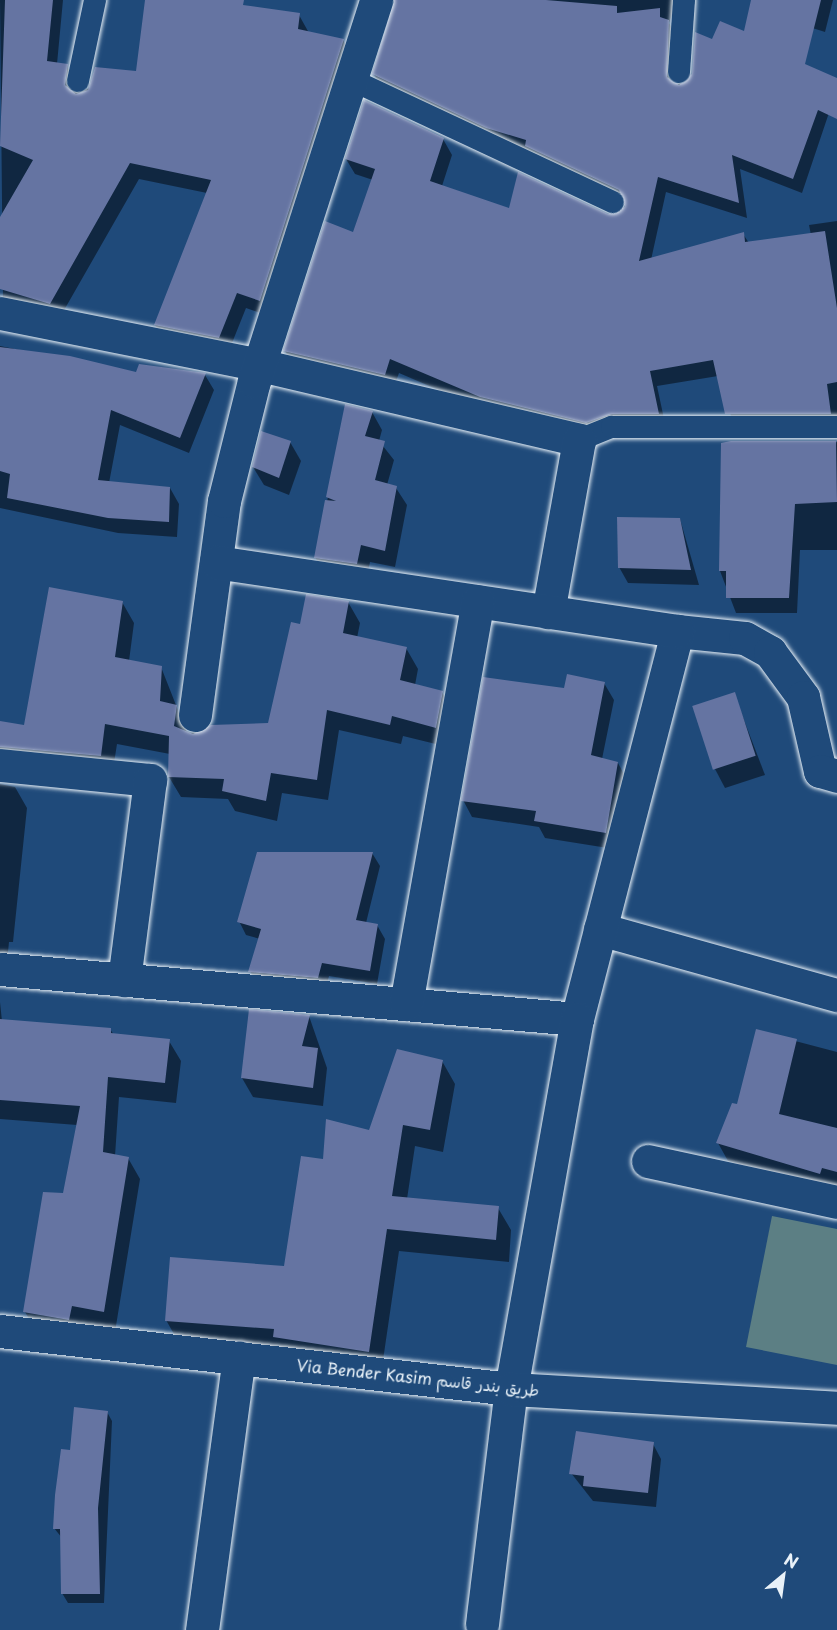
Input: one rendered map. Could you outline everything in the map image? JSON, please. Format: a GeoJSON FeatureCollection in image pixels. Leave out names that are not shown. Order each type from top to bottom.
{"type":"FeatureCollection","features":[{"type":"Feature","properties":{"kind":"street"},"geometry":{"type":"LineString","coordinates":[[195,715],[224,501],[260,365],[376,0]]}},
{"type":"Feature","properties":{"kind":"street"},"geometry":{"type":"LineString","coordinates":[[0,313],[260,365],[579,440],[548,612]]}},
{"type":"Feature","properties":{"kind":"street"},"geometry":{"type":"LineString","coordinates":[[216,562],[677,631],[745,638],[770,652],[803,697],[831,768]]}},
{"type":"Feature","properties":{"kind":"street"},"geometry":{"type":"LineString","coordinates":[[406,1004],[478,601]]}},
{"type":"Feature","properties":{"kind":"street"},"geometry":{"type":"LineString","coordinates":[[482,1624],[511,1389],[576,1019],[677,631]]}},
{"type":"Feature","properties":{"kind":"street"},"geometry":{"type":"LineString","coordinates":[[0,765],[150,780],[124,980]]}},
{"type":"Feature","properties":{"kind":"street"},"geometry":{"type":"LineString","coordinates":[[600,929],[837,995]]}},
{"type":"Feature","properties":{"kind":"street"},"geometry":{"type":"LineString","coordinates":[[0,969],[576,1019]]}},
{"type":"Feature","properties":{"kind":"street"},"geometry":{"type":"LineString","coordinates":[[648,1161],[837,1202]]}},
{"type":"Feature","properties":{"kind":"street","name":"Via Bender Kasim طريق بندر قاسم"},"geometry":{"type":"LineString","coordinates":[[0,1331],[511,1389],[837,1408]]}},
{"type":"Feature","properties":{"kind":"street"},"geometry":{"type":"LineString","coordinates":[[202,1630],[239,1358]]}},
{"type":"Feature","properties":{"kind":"lane"},"geometry":{"type":"LineString","coordinates":[[78,81],[95,0]]}},
{"type":"Feature","properties":{"kind":"lane"},"geometry":{"type":"LineString","coordinates":[[679,72],[684,0]]}},
{"type":"Feature","properties":{"kind":"lane"},"geometry":{"type":"LineString","coordinates":[[352,80],[613,202]]}},
{"type":"Feature","properties":{"kind":"lane"},"geometry":{"type":"LineString","coordinates":[[579,440],[612,427],[837,427]]}},
{"type":"Feature","properties":{"kind":"green space"},"geometry":{"type":"Polygon","coordinates":[[[772,1216],[837,1229],[837,1365],[746,1347],[772,1216]]]}},
{"type":"Feature","properties":{"kind":"building"},"geometry":{"type":"Polygon","coordinates":[[[5,0],[53,0],[47,61],[68,64],[65,85],[76,94],[88,90],[95,67],[136,71],[145,0],[244,0],[243,5],[300,13],[298,29],[344,39],[260,301],[237,293],[219,338],[154,325],[211,180],[130,163],[50,304],[0,289],[0,217],[33,160],[0,146],[5,0]]]}},
{"type":"Feature","properties":{"kind":"building"},"geometry":{"type":"Polygon","coordinates":[[[394,0],[546,0],[617,6],[617,13],[660,8],[660,17],[669,20],[667,77],[679,85],[692,74],[695,32],[712,39],[720,21],[744,31],[751,0],[821,0],[805,64],[837,78],[837,119],[818,110],[793,179],[732,155],[739,203],[658,177],[639,261],[744,232],[745,242],[825,231],[837,308],[837,382],[827,384],[831,414],[725,414],[713,360],[650,371],[659,414],[612,414],[586,423],[480,397],[390,359],[385,375],[283,351],[325,221],[353,232],[375,169],[345,159],[364,100],[444,138],[430,181],[509,208],[518,172],[608,214],[625,207],[619,190],[525,146],[526,140],[486,128],[372,74],[394,0]]]}},
{"type":"Feature","properties":{"kind":"building"},"geometry":{"type":"Polygon","coordinates":[[[0,347],[70,356],[136,372],[139,364],[206,373],[180,438],[111,410],[98,480],[170,487],[169,522],[108,518],[7,498],[10,474],[0,471],[0,347]]]}},
{"type":"Feature","properties":{"kind":"building"},"geometry":{"type":"Polygon","coordinates":[[[345,404],[373,411],[365,436],[385,441],[375,480],[397,486],[385,551],[361,545],[357,564],[314,558],[325,500],[336,501],[326,497],[345,404]]]}},
{"type":"Feature","properties":{"kind":"building"},"geometry":{"type":"Polygon","coordinates":[[[261,431],[291,441],[279,478],[252,467],[261,431]]]}},
{"type":"Feature","properties":{"kind":"building"},"geometry":{"type":"Polygon","coordinates":[[[731,441],[836,441],[837,502],[795,504],[789,598],[726,598],[726,571],[719,571],[721,443],[731,441]]]}},
{"type":"Feature","properties":{"kind":"building"},"geometry":{"type":"Polygon","coordinates":[[[617,517],[680,518],[691,570],[618,568],[617,517]]]}},
{"type":"Feature","properties":{"kind":"building"},"geometry":{"type":"Polygon","coordinates":[[[49,587],[123,601],[115,657],[162,666],[160,701],[177,705],[174,726],[193,734],[211,725],[268,723],[291,622],[300,624],[306,594],[349,601],[343,633],[407,647],[400,680],[443,691],[436,728],[392,716],[390,725],[327,710],[317,780],[271,773],[266,801],[222,791],[224,779],[168,777],[169,736],[105,724],[101,756],[0,747],[0,721],[24,725],[49,587]]]}},
{"type":"Feature","properties":{"kind":"building"},"geometry":{"type":"Polygon","coordinates":[[[567,674],[605,682],[591,755],[618,762],[606,833],[534,821],[536,811],[461,801],[483,677],[564,688],[567,674]]]}},
{"type":"Feature","properties":{"kind":"building"},"geometry":{"type":"Polygon","coordinates":[[[735,692],[756,756],[713,770],[692,706],[735,692]]]}},
{"type":"Feature","properties":{"kind":"building"},"geometry":{"type":"Polygon","coordinates":[[[257,852],[373,852],[356,920],[378,924],[370,971],[322,963],[318,978],[248,972],[261,929],[237,922],[257,852]]]}},
{"type":"Feature","properties":{"kind":"building"},"geometry":{"type":"Polygon","coordinates":[[[249,1009],[310,1015],[302,1046],[318,1048],[313,1088],[241,1078],[249,1009]]]}},
{"type":"Feature","properties":{"kind":"building"},"geometry":{"type":"Polygon","coordinates":[[[0,1019],[111,1028],[111,1033],[170,1039],[165,1083],[108,1077],[103,1152],[129,1157],[104,1312],[72,1306],[69,1320],[23,1312],[43,1192],[63,1193],[80,1106],[0,1100],[0,1019]]]}},
{"type":"Feature","properties":{"kind":"building"},"geometry":{"type":"Polygon","coordinates":[[[756,1029],[797,1039],[779,1114],[837,1128],[837,1172],[822,1168],[820,1174],[716,1143],[732,1103],[737,1104],[756,1029]]]}},
{"type":"Feature","properties":{"kind":"building"},"geometry":{"type":"Polygon","coordinates":[[[397,1049],[443,1060],[430,1130],[403,1125],[392,1196],[499,1206],[496,1240],[387,1229],[369,1352],[273,1337],[274,1329],[165,1321],[170,1257],[284,1266],[301,1156],[323,1159],[326,1119],[369,1130],[397,1049]]]}},
{"type":"Feature","properties":{"kind":"building"},"geometry":{"type":"Polygon","coordinates":[[[74,1407],[108,1411],[98,1508],[100,1594],[61,1594],[60,1529],[53,1529],[55,1495],[61,1449],[70,1450],[74,1407]]]}},
{"type":"Feature","properties":{"kind":"building"},"geometry":{"type":"Polygon","coordinates":[[[576,1431],[654,1442],[648,1493],[583,1486],[584,1476],[569,1474],[576,1431]]]}}]}
